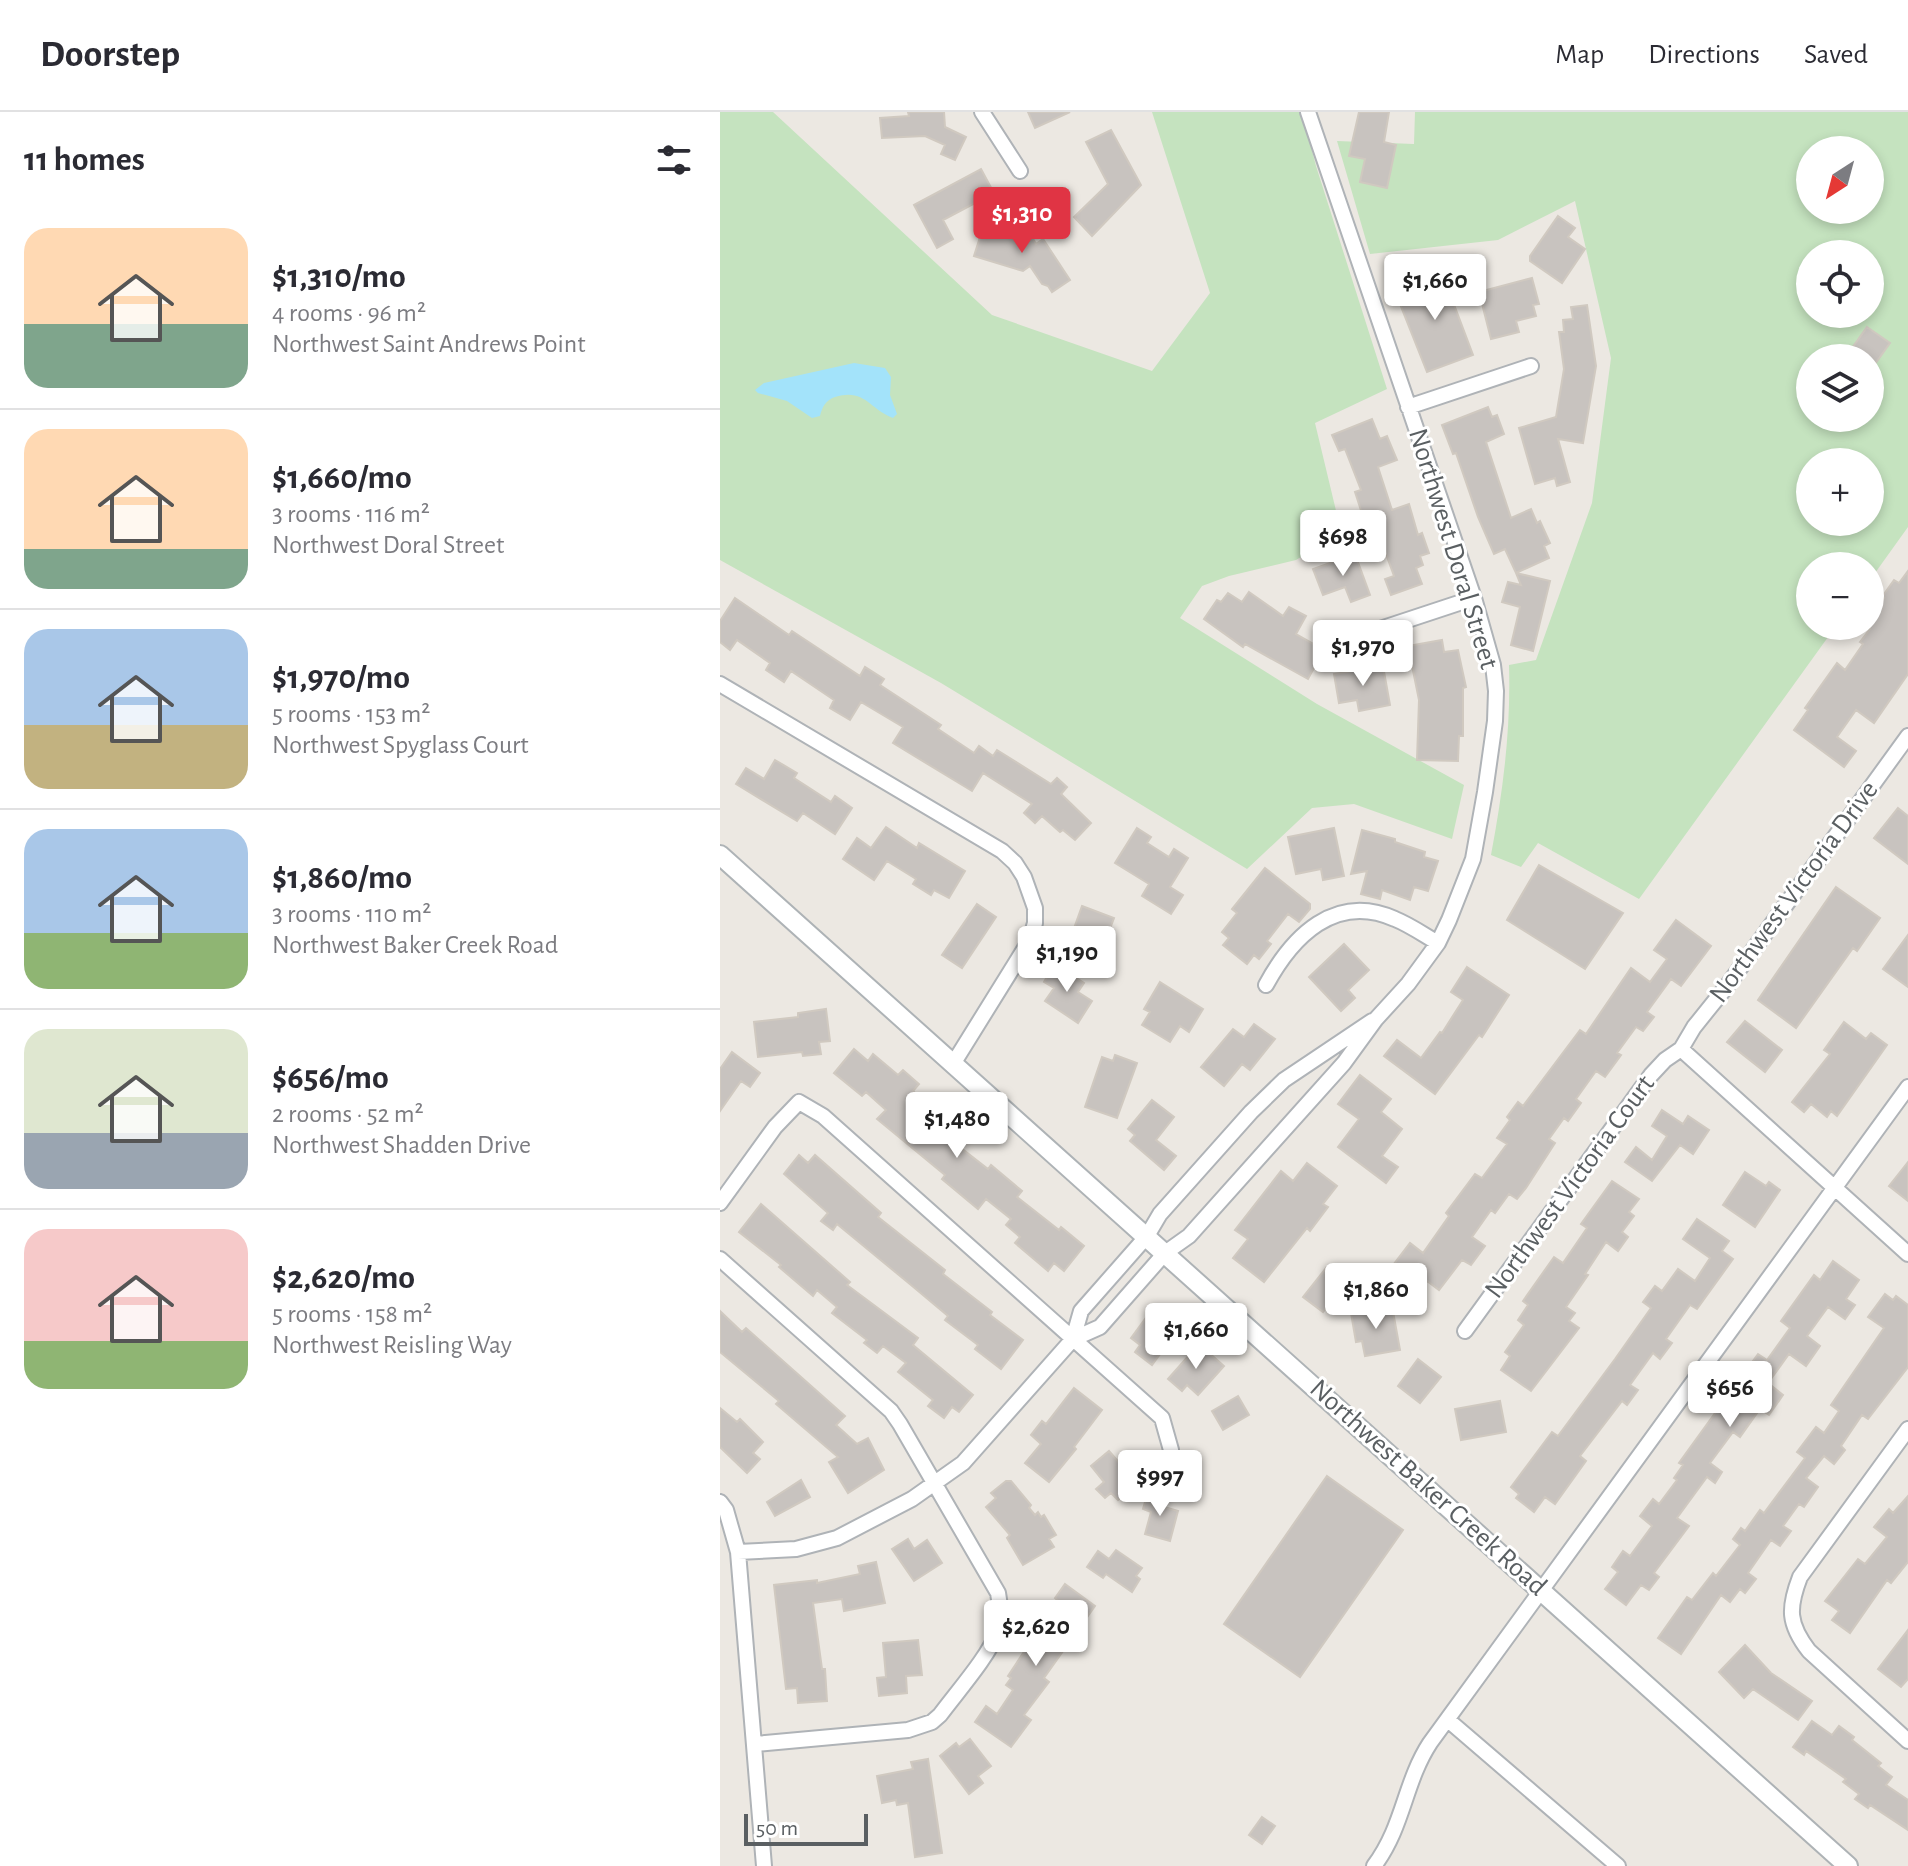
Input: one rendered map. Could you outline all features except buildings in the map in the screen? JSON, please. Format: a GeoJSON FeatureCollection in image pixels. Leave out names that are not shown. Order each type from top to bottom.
{"type":"FeatureCollection","features":[{"type":"Feature","properties":{"kind":"main road","name":"Northwest Baker Creek Road"},"geometry":{"type":"LineString","coordinates":[[720,855],[1848,1866]]}},
{"type":"Feature","properties":{"kind":"street"},"geometry":{"type":"LineString","coordinates":[[982,112],[1020,171]]}},
{"type":"Feature","properties":{"kind":"street","name":"Northwest Doral Street"},"geometry":{"type":"LineString","coordinates":[[1073,1339],[1100,1327],[1165,1253],[1189,1236],[1344,1063],[1438,943],[1473,859],[1495,721],[1493,665],[1474,598],[1308,112]]}},
{"type":"Feature","properties":{"kind":"street"},"geometry":{"type":"LineString","coordinates":[[1408,407],[1531,366]]}},
{"type":"Feature","properties":{"kind":"street"},"geometry":{"type":"LineString","coordinates":[[1359,636],[1474,598]]}},
{"type":"Feature","properties":{"kind":"street"},"geometry":{"type":"LineString","coordinates":[[720,684],[1002,851],[1024,877],[1035,908],[1030,940],[953,1064]]}},
{"type":"Feature","properties":{"kind":"street","name":"Northwest Victoria Drive"},"geometry":{"type":"LineString","coordinates":[[1681,1049],[1908,736]]}},
{"type":"Feature","properties":{"kind":"street"},"geometry":{"type":"LineString","coordinates":[[1266,985],[1277,964],[1304,932],[1326,918],[1351,912],[1371,912],[1393,918],[1438,943]]}},
{"type":"Feature","properties":{"kind":"street","name":"Northwest Doral Street"},"geometry":{"type":"LineString","coordinates":[[1073,1339],[1081,1311],[1147,1236],[1160,1214],[1284,1080],[1376,1019]]}},
{"type":"Feature","properties":{"kind":"street"},"geometry":{"type":"LineString","coordinates":[[1681,1049],[1908,1254]]}},
{"type":"Feature","properties":{"kind":"street","name":"Northwest Victoria Court"},"geometry":{"type":"LineString","coordinates":[[1465,1331],[1651,1075],[1681,1049]]}},
{"type":"Feature","properties":{"kind":"street"},"geometry":{"type":"LineString","coordinates":[[1374,1866],[1396,1830],[1419,1760],[1908,1087]]}},
{"type":"Feature","properties":{"kind":"street"},"geometry":{"type":"LineString","coordinates":[[720,1203],[775,1127],[799,1102],[823,1116],[1162,1418],[1171,1450]]}},
{"type":"Feature","properties":{"kind":"street"},"geometry":{"type":"LineString","coordinates":[[720,1259],[883,1403],[900,1424],[998,1593],[1000,1623],[993,1641],[940,1715],[908,1730],[755,1744]]}},
{"type":"Feature","properties":{"kind":"street"},"geometry":{"type":"LineString","coordinates":[[738,1552],[816,1546],[887,1512],[935,1484],[963,1463],[1073,1339]]}},
{"type":"Feature","properties":{"kind":"street"},"geometry":{"type":"LineString","coordinates":[[1908,1429],[1800,1577],[1792,1598],[1792,1623],[1798,1638],[1809,1651],[1908,1741]]}},
{"type":"Feature","properties":{"kind":"street"},"geometry":{"type":"LineString","coordinates":[[720,1502],[726,1510],[738,1552],[764,1866]]}},
{"type":"Feature","properties":{"kind":"street"},"geometry":{"type":"LineString","coordinates":[[1448,1720],[1611,1864]]}},
{"type":"Feature","properties":{"kind":"green space"},"geometry":{"type":"Polygon","coordinates":[[[720,112],[773,112],[992,315],[1152,371],[1210,293],[1152,112],[1302,112],[1316,166],[1387,389],[1315,423],[1338,519],[1325,542],[1296,560],[1229,576],[1202,586],[1180,618],[1317,704],[1464,785],[1452,839],[1354,804],[1312,808],[1247,869],[941,683],[720,560],[720,112]]]}},
{"type":"Feature","properties":{"kind":"green space"},"geometry":{"type":"Polygon","coordinates":[[[1415,112],[1908,112],[1908,527],[1884,560],[1884,552],[1796,552],[1796,640],[1826,640],[1639,899],[1538,843],[1521,867],[1491,855],[1505,760],[1509,665],[1536,660],[1592,503],[1611,358],[1575,201],[1498,240],[1370,254],[1337,141],[1414,144],[1415,112]]]}},
{"type":"Feature","properties":{"kind":"water"},"geometry":{"type":"Polygon","coordinates":[[[854,363],[885,368],[891,377],[890,395],[897,414],[893,418],[860,397],[845,395],[829,400],[820,416],[812,418],[787,401],[755,390],[764,383],[854,363]]]}}]}
